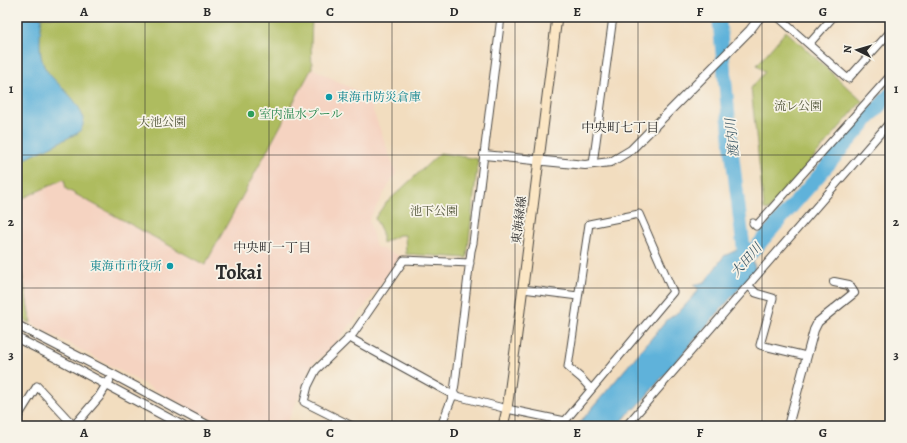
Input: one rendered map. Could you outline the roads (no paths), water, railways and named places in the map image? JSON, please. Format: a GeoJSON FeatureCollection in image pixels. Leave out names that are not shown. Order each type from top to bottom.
{"type":"FeatureCollection","features":[{"type":"Feature","properties":{"kind":"main road","name":"東海緑線"},"geometry":{"type":"LineString","coordinates":[[503,426],[507,409],[523,289],[557,17]]}},
{"type":"Feature","properties":{"kind":"street"},"geometry":{"type":"LineString","coordinates":[[441,426],[456,384],[501,17]]}},
{"type":"Feature","properties":{"kind":"street"},"geometry":{"type":"LineString","coordinates":[[593,164],[613,17]]}},
{"type":"Feature","properties":{"kind":"street"},"geometry":{"type":"LineString","coordinates":[[484,156],[585,165],[611,162],[631,150],[750,30],[760,17]]}},
{"type":"Feature","properties":{"kind":"street"},"geometry":{"type":"LineString","coordinates":[[778,17],[848,79],[890,32]]}},
{"type":"Feature","properties":{"kind":"street"},"geometry":{"type":"LineString","coordinates":[[809,44],[833,17]]}},
{"type":"Feature","properties":{"kind":"street"},"geometry":{"type":"LineString","coordinates":[[753,223],[756,226],[890,76]]}},
{"type":"Feature","properties":{"kind":"street"},"geometry":{"type":"LineString","coordinates":[[626,426],[890,122]]}},
{"type":"Feature","properties":{"kind":"street"},"geometry":{"type":"LineString","coordinates":[[348,337],[453,395],[507,409],[565,421],[673,292],[639,214],[589,224],[568,367],[591,389]]}},
{"type":"Feature","properties":{"kind":"street"},"geometry":{"type":"LineString","coordinates":[[352,426],[304,402],[308,386],[316,370],[348,337],[353,334],[404,260],[470,262]]}},
{"type":"Feature","properties":{"kind":"street"},"geometry":{"type":"LineString","coordinates":[[788,426],[806,356],[818,322],[854,294],[849,285],[834,282]]}},
{"type":"Feature","properties":{"kind":"street"},"geometry":{"type":"LineString","coordinates":[[749,286],[756,293],[773,298],[760,345],[806,356]]}},
{"type":"Feature","properties":{"kind":"street"},"geometry":{"type":"LineString","coordinates":[[523,289],[578,296]]}},
{"type":"Feature","properties":{"kind":"street"},"geometry":{"type":"LineString","coordinates":[[17,325],[209,426]]}},
{"type":"Feature","properties":{"kind":"street"},"geometry":{"type":"LineString","coordinates":[[17,338],[183,426]]}},
{"type":"Feature","properties":{"kind":"street"},"geometry":{"type":"LineString","coordinates":[[17,418],[37,386],[74,426],[99,396],[107,385],[112,374]]}},
{"type":"Feature","properties":{"kind":"water"},"geometry":{"type":"Polygon","coordinates":[[[17,17],[42,17],[40,49],[42,61],[48,73],[74,101],[83,117],[83,125],[78,133],[17,163],[17,17]]]}},
{"type":"Feature","properties":{"kind":"water"},"geometry":{"type":"Polygon","coordinates":[[[750,244],[755,270],[635,409],[633,408],[618,426],[577,426],[667,320],[681,310],[698,291],[698,288],[693,285],[705,282],[724,256],[750,244]]]}},
{"type":"Feature","properties":{"kind":"waterway","name":"渡内川"},"geometry":{"type":"LineString","coordinates":[[719,17],[732,153],[745,260]]}},
{"type":"Feature","properties":{"kind":"waterway","name":"大田川"},"geometry":{"type":"LineString","coordinates":[[739,267],[890,94]]}},
{"type":"Feature","properties":{"kind":"place","name":"東海市防災倉庫"},"geometry":{"type":"Point","coordinates":[329,97]}},
{"type":"Feature","properties":{"kind":"place","name":"室内温水プール"},"geometry":{"type":"Point","coordinates":[251,114]}},
{"type":"Feature","properties":{"kind":"place","name":"東海市市役所"},"geometry":{"type":"Point","coordinates":[170,266]}},
{"type":"Feature","properties":{"kind":"district","name":"中央町七丁目"},"geometry":{"type":"Point","coordinates":[620,127]}},
{"type":"Feature","properties":{"kind":"district","name":"中央町一丁目"},"geometry":{"type":"Point","coordinates":[272,247]}},
{"type":"Feature","properties":{"kind":"district","name":"Tokai"},"geometry":{"type":"Point","coordinates":[239,272]}},
{"type":"Feature","properties":{"kind":"park label","name":"流レ公園"},"geometry":{"type":"Point","coordinates":[798,106]}},
{"type":"Feature","properties":{"kind":"park label","name":"大池公園"},"geometry":{"type":"Point","coordinates":[162,122]}},
{"type":"Feature","properties":{"kind":"park label","name":"池下公園"},"geometry":{"type":"Point","coordinates":[434,211]}}]}
